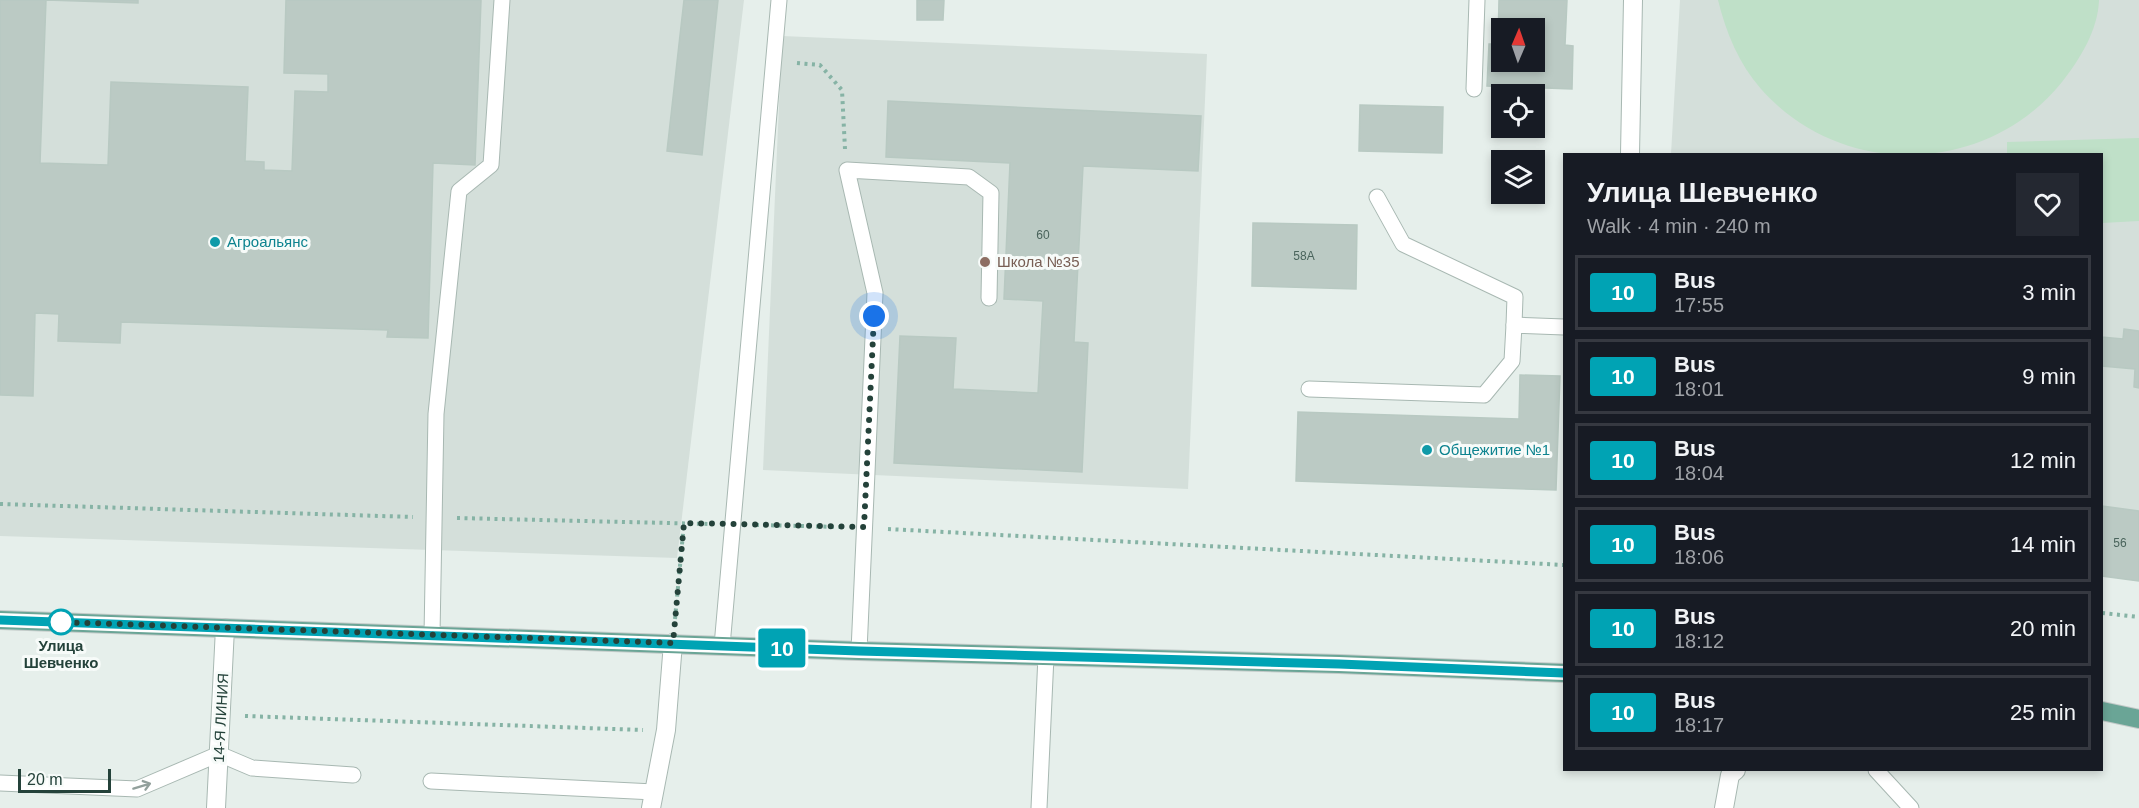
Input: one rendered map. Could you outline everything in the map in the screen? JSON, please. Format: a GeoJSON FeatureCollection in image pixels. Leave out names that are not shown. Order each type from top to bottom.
{"type":"FeatureCollection","features":[{"type":"Feature","properties":{"kind":"main road"},"geometry":{"type":"LineString","coordinates":[[0,620],[859,651],[1339,664],[1563,673]]}},
{"type":"Feature","properties":{"kind":"main road"},"geometry":{"type":"LineString","coordinates":[[2103,711],[2139,719]]}},
{"type":"Feature","properties":{"kind":"street"},"geometry":{"type":"LineString","coordinates":[[1630,153],[1633,0]]}},
{"type":"Feature","properties":{"kind":"street","name":"14-Я ЛИНИЯ"},"geometry":{"type":"LineString","coordinates":[[216,808],[225,628]]}},
{"type":"Feature","properties":{"kind":"street"},"geometry":{"type":"LineString","coordinates":[[653,800],[666,730],[673,643]]}},
{"type":"Feature","properties":{"kind":"street"},"geometry":{"type":"LineString","coordinates":[[1725,808],[1730,771]]}},
{"type":"Feature","properties":{"kind":"lane"},"geometry":{"type":"LineString","coordinates":[[432,635],[436,414],[459,191],[491,165],[502,0]]}},
{"type":"Feature","properties":{"kind":"lane"},"geometry":{"type":"LineString","coordinates":[[722,646],[779,0]]}},
{"type":"Feature","properties":{"kind":"lane"},"geometry":{"type":"LineString","coordinates":[[1474,89],[1477,0]]}},
{"type":"Feature","properties":{"kind":"lane"},"geometry":{"type":"LineString","coordinates":[[859,651],[875,293],[847,170],[969,177],[991,193],[989,298]]}},
{"type":"Feature","properties":{"kind":"lane"},"geometry":{"type":"LineString","coordinates":[[1309,389],[1484,395],[1512,361],[1515,297],[1403,244],[1377,197]]}},
{"type":"Feature","properties":{"kind":"lane"},"geometry":{"type":"LineString","coordinates":[[1514,325],[1563,327]]}},
{"type":"Feature","properties":{"kind":"lane"},"geometry":{"type":"LineString","coordinates":[[1039,808],[1046,656]]}},
{"type":"Feature","properties":{"kind":"lane"},"geometry":{"type":"LineString","coordinates":[[0,783],[137,789],[219,754],[252,768],[353,775]]}},
{"type":"Feature","properties":{"kind":"lane"},"geometry":{"type":"LineString","coordinates":[[1877,771],[1911,808]]}},
{"type":"Feature","properties":{"kind":"lane"},"geometry":{"type":"LineString","coordinates":[[430,781],[653,800]]}},
{"type":"Feature","properties":{"kind":"path"},"geometry":{"type":"LineString","coordinates":[[772,60],[820,65],[842,90],[847,170]]}},
{"type":"Feature","properties":{"kind":"path"},"geometry":{"type":"LineString","coordinates":[[0,504],[434,518],[864,527],[1563,565]]}},
{"type":"Feature","properties":{"kind":"path"},"geometry":{"type":"LineString","coordinates":[[673,643],[684,523]]}},
{"type":"Feature","properties":{"kind":"path"},"geometry":{"type":"LineString","coordinates":[[2103,613],[2139,617]]}},
{"type":"Feature","properties":{"kind":"path"},"geometry":{"type":"LineString","coordinates":[[221,715],[666,730]]}},
{"type":"Feature","properties":{"kind":"shaded area"},"geometry":{"type":"Polygon","coordinates":[[[0,0],[744,0],[677,558],[0,536],[0,0]]]}},
{"type":"Feature","properties":{"kind":"shaded area"},"geometry":{"type":"Polygon","coordinates":[[[1680,0],[2139,0],[2139,581],[2103,576],[2103,153],[1671,153],[1680,0]]]}},
{"type":"Feature","properties":{"kind":"shaded area","name":"Школа №35"},"geometry":{"type":"Polygon","coordinates":[[[782,36],[1207,54],[1188,489],[763,470],[782,36]]]}},
{"type":"Feature","properties":{"kind":"green space"},"geometry":{"type":"Polygon","coordinates":[[[1718,0],[2099,0],[2092,33],[2075,64],[2062,82],[2031,113],[1994,136],[1955,150],[1930,153],[1872,152],[1832,140],[1794,119],[1753,79],[1740,59],[1725,24],[1718,0]]]}},
{"type":"Feature","properties":{"kind":"green space"},"geometry":{"type":"Polygon","coordinates":[[[2139,138],[2139,221],[2103,223],[2103,153],[2007,153],[2007,142],[2139,138]]]}},
{"type":"Feature","properties":{"kind":"building","name":"Агроальянс"},"geometry":{"type":"Polygon","coordinates":[[[0,0],[46,0],[40,163],[108,165],[111,82],[248,87],[245,161],[264,162],[264,170],[292,171],[295,91],[328,92],[328,74],[284,73],[286,0],[481,0],[475,165],[433,163],[428,338],[387,337],[388,330],[121,322],[120,343],[58,341],[59,314],[35,313],[33,396],[0,395],[0,0]]]}},
{"type":"Feature","properties":{"kind":"building"},"geometry":{"type":"Polygon","coordinates":[[[46,0],[138,0],[138,3],[46,0]]]}},
{"type":"Feature","properties":{"kind":"building"},"geometry":{"type":"Polygon","coordinates":[[[684,0],[718,0],[702,155],[667,151],[684,0]]]}},
{"type":"Feature","properties":{"kind":"building"},"geometry":{"type":"Polygon","coordinates":[[[917,0],[944,0],[943,20],[917,20],[917,0]]]}},
{"type":"Feature","properties":{"kind":"building"},"geometry":{"type":"Polygon","coordinates":[[[1499,0],[1567,0],[1565,45],[1573,46],[1572,89],[1545,88],[1545,84],[1491,84],[1491,86],[1487,86],[1489,44],[1491,44],[1491,72],[1545,72],[1545,18],[1499,18],[1499,0]]]}},
{"type":"Feature","properties":{"kind":"building"},"geometry":{"type":"Polygon","coordinates":[[[888,101],[1201,116],[1198,171],[1083,166],[1074,342],[1088,343],[1082,472],[894,463],[900,336],[956,338],[953,389],[1038,393],[1043,301],[1004,299],[1010,163],[886,157],[888,101]]]}},
{"type":"Feature","properties":{"kind":"building"},"geometry":{"type":"Polygon","coordinates":[[[1360,105],[1443,107],[1442,153],[1359,151],[1360,105]]]}},
{"type":"Feature","properties":{"kind":"building"},"geometry":{"type":"Polygon","coordinates":[[[1253,223],[1357,225],[1356,289],[1252,286],[1253,223]]]}},
{"type":"Feature","properties":{"kind":"building"},"geometry":{"type":"Polygon","coordinates":[[[2124,329],[2139,331],[2139,388],[2134,387],[2135,369],[2103,366],[2103,337],[2123,339],[2124,329]]]}},
{"type":"Feature","properties":{"kind":"building","name":"Общежитие №1"},"geometry":{"type":"Polygon","coordinates":[[[1520,375],[1560,376],[1556,490],[1296,481],[1298,412],[1519,419],[1520,375]]]}},
{"type":"Feature","properties":{"kind":"building"},"geometry":{"type":"Polygon","coordinates":[[[2103,506],[2139,511],[2139,581],[2103,576],[2103,506]]]}},
{"type":"Feature","properties":{"kind":"bus line","name":"10"},"geometry":{"type":"LineString","coordinates":[[0,620],[859,651],[1339,664],[1563,673]]}},
{"type":"Feature","properties":{"kind":"place","name":"Агроальянс"},"geometry":{"type":"Point","coordinates":[215,242]}},
{"type":"Feature","properties":{"kind":"place","name":"Школа №35"},"geometry":{"type":"Point","coordinates":[985,262]}},
{"type":"Feature","properties":{"kind":"place","name":"Общежитие №1"},"geometry":{"type":"Point","coordinates":[1427,450]}},
{"type":"Feature","properties":{"kind":"place","name":"Улица Шевченко"},"geometry":{"type":"Point","coordinates":[61,622]}},
{"type":"Feature","properties":{"kind":"route"},"geometry":{"type":"LineString","coordinates":[[61,622],[58,622],[673,643],[684,523],[864,527],[874,316]]}}]}
